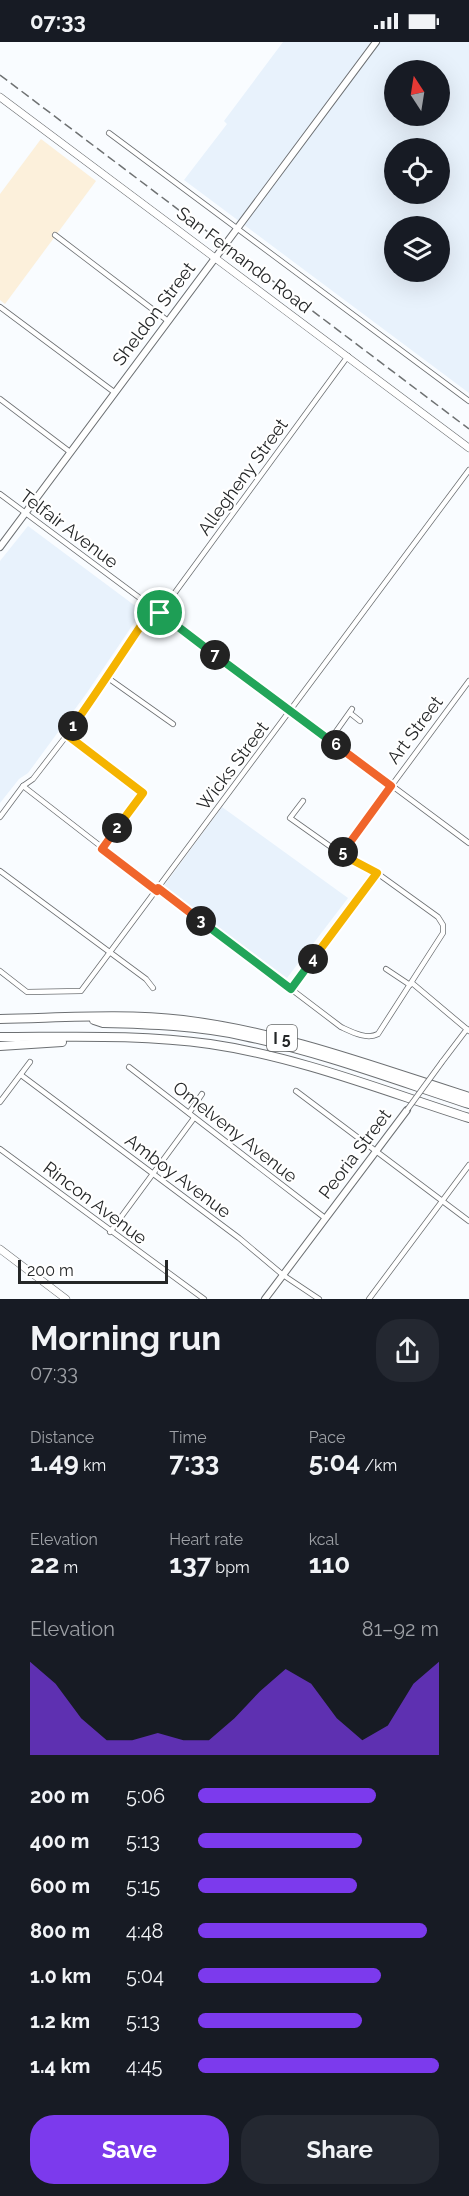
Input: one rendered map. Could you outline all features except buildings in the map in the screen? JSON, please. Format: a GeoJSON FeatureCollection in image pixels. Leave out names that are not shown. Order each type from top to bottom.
{"type":"FeatureCollection","features":[{"type":"Feature","properties":{"kind":"highway","name":"I 5"},"geometry":{"type":"LineString","coordinates":[[0,1019],[88,1017],[180,1020],[258,1032],[298,1042],[469,1097]]}},
{"type":"Feature","properties":{"kind":"highway"},"geometry":{"type":"LineString","coordinates":[[88,1017],[103,1023],[188,1028],[269,1041],[316,1054],[469,1106]]}},
{"type":"Feature","properties":{"kind":"highway"},"geometry":{"type":"LineString","coordinates":[[105,1036],[120,1027],[187,1031],[253,1041],[469,1106]]}},
{"type":"Feature","properties":{"kind":"highway"},"geometry":{"type":"LineString","coordinates":[[0,1046],[69,1042],[83,1036]]}},
{"type":"Feature","properties":{"kind":"highway","name":"I 5"},"geometry":{"type":"LineString","coordinates":[[0,1037],[105,1036],[209,1044],[297,1063],[469,1118]]}},
{"type":"Feature","properties":{"kind":"main road","name":"Sheldon Street"},"geometry":{"type":"LineString","coordinates":[[0,547],[376,42]]}},
{"type":"Feature","properties":{"kind":"main road","name":"San Fernando Road"},"geometry":{"type":"LineString","coordinates":[[0,97],[469,448]]}},
{"type":"Feature","properties":{"kind":"main road","name":"Peoria Street"},"geometry":{"type":"LineString","coordinates":[[265,1299],[407,1110]]}},
{"type":"Feature","properties":{"kind":"main road"},"geometry":{"type":"LineString","coordinates":[[0,1249],[66,1299]]}},
{"type":"Feature","properties":{"kind":"street","name":"San Fernando Road"},"geometry":{"type":"LineString","coordinates":[[109,133],[469,401]]}},
{"type":"Feature","properties":{"kind":"street"},"geometry":{"type":"LineString","coordinates":[[55,235],[168,321]]}},
{"type":"Feature","properties":{"kind":"street"},"geometry":{"type":"LineString","coordinates":[[0,307],[114,392]]}},
{"type":"Feature","properties":{"kind":"street","name":"Allegheny Street"},"geometry":{"type":"LineString","coordinates":[[160,613],[348,356]]}},
{"type":"Feature","properties":{"kind":"street"},"geometry":{"type":"LineString","coordinates":[[0,399],[70,452]]}},
{"type":"Feature","properties":{"kind":"street","name":"Wicks Street"},"geometry":{"type":"LineString","coordinates":[[0,971],[27,992],[81,991],[111,954],[469,470]]}},
{"type":"Feature","properties":{"kind":"street","name":"Telfair Avenue"},"geometry":{"type":"LineString","coordinates":[[0,494],[469,843]]}},
{"type":"Feature","properties":{"kind":"street"},"geometry":{"type":"LineString","coordinates":[[0,817],[23,786],[33,779],[67,735],[108,678],[121,654],[153,608]]}},
{"type":"Feature","properties":{"kind":"street"},"geometry":{"type":"LineString","coordinates":[[108,678],[173,723]]}},
{"type":"Feature","properties":{"kind":"street","name":"Art Street"},"geometry":{"type":"LineString","coordinates":[[341,854],[469,681]]}},
{"type":"Feature","properties":{"kind":"street"},"geometry":{"type":"LineString","coordinates":[[330,740],[351,711],[360,721]]}},
{"type":"Feature","properties":{"kind":"street"},"geometry":{"type":"LineString","coordinates":[[67,735],[143,793],[102,849]]}},
{"type":"Feature","properties":{"kind":"street"},"geometry":{"type":"LineString","coordinates":[[23,786],[102,849],[342,1028],[373,1036],[378,1034],[411,984],[442,933],[443,925],[438,917],[377,873],[341,854],[290,818],[303,801]]}},
{"type":"Feature","properties":{"kind":"street"},"geometry":{"type":"LineString","coordinates":[[0,871],[146,979],[153,988]]}},
{"type":"Feature","properties":{"kind":"street"},"geometry":{"type":"LineString","coordinates":[[291,989],[377,873]]}},
{"type":"Feature","properties":{"kind":"street"},"geometry":{"type":"LineString","coordinates":[[386,969],[411,984],[468,1029]]}},
{"type":"Feature","properties":{"kind":"street","name":"Peoria Street"},"geometry":{"type":"LineString","coordinates":[[407,1110],[468,1029]]}},
{"type":"Feature","properties":{"kind":"street"},"geometry":{"type":"LineString","coordinates":[[0,1102],[30,1062]]}},
{"type":"Feature","properties":{"kind":"street","name":"Omelveny Avenue"},"geometry":{"type":"LineString","coordinates":[[129,1067],[325,1218]]}},
{"type":"Feature","properties":{"kind":"street","name":"Amboy Avenue"},"geometry":{"type":"LineString","coordinates":[[21,1075],[239,1238],[283,1275],[319,1299]]}},
{"type":"Feature","properties":{"kind":"street"},"geometry":{"type":"LineString","coordinates":[[296,1091],[469,1221]]}},
{"type":"Feature","properties":{"kind":"street"},"geometry":{"type":"LineString","coordinates":[[189,1113],[202,1094]]}},
{"type":"Feature","properties":{"kind":"street"},"geometry":{"type":"LineString","coordinates":[[110,1232],[194,1118]]}},
{"type":"Feature","properties":{"kind":"street","name":"Rincon Avenue"},"geometry":{"type":"LineString","coordinates":[[0,1149],[204,1299]]}},
{"type":"Feature","properties":{"kind":"street"},"geometry":{"type":"LineString","coordinates":[[369,1299],[469,1165]]}},
{"type":"Feature","properties":{"kind":"shaded area"},"geometry":{"type":"Polygon","coordinates":[[[283,42],[469,42],[469,393],[184,180],[227,124],[224,121],[283,42]]]}},
{"type":"Feature","properties":{"kind":"shaded area"},"geometry":{"type":"Polygon","coordinates":[[[41,139],[96,181],[5,304],[0,300],[0,194],[41,139]]]}},
{"type":"Feature","properties":{"kind":"shaded area"},"geometry":{"type":"Polygon","coordinates":[[[28,526],[142,611],[86,694],[28,773],[19,779],[0,803],[0,561],[28,526]]]}},
{"type":"Feature","properties":{"kind":"shaded area"},"geometry":{"type":"Polygon","coordinates":[[[222,807],[348,898],[287,978],[163,887],[222,807]]]}},
{"type":"Feature","properties":{"kind":"railway"},"geometry":{"type":"LineString","coordinates":[[0,75],[469,429]]}},
{"type":"Feature","properties":{"kind":"route"},"geometry":{"type":"LineString","coordinates":[[153,608],[160,613],[391,786],[341,854],[377,873],[291,989],[158,888],[157,891],[102,849],[143,793],[67,735],[108,678],[121,654],[153,608]]}}]}
